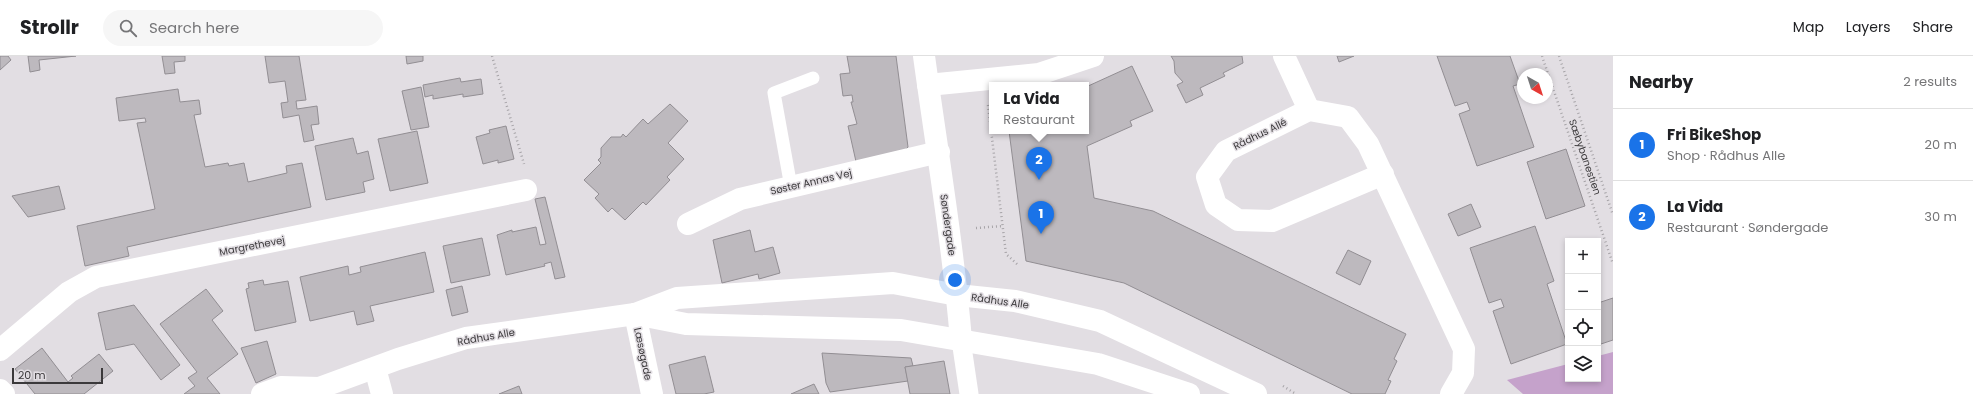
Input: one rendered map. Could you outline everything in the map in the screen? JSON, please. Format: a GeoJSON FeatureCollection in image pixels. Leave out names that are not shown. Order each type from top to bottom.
{"type":"FeatureCollection","features":[{"type":"Feature","properties":{"kind":"street","name":"Søndergade"},"geometry":{"type":"LineString","coordinates":[[924,56],[939,152],[957,295],[961,340],[969,394]]}},
{"type":"Feature","properties":{"kind":"street"},"geometry":{"type":"LineString","coordinates":[[928,85],[1039,74],[1094,56]]}},
{"type":"Feature","properties":{"kind":"street"},"geometry":{"type":"LineString","coordinates":[[1284,56],[1309,110],[1348,117],[1368,144],[1383,174],[1464,349],[1463,373],[1451,394]]}},
{"type":"Feature","properties":{"kind":"street","name":"Rådhus Allé"},"geometry":{"type":"LineString","coordinates":[[1309,110],[1226,151],[1207,177],[1216,205],[1238,220],[1272,221],[1383,174]]}},
{"type":"Feature","properties":{"kind":"street","name":"Søster Annas Vej"},"geometry":{"type":"LineString","coordinates":[[688,224],[740,199],[939,152]]}},
{"type":"Feature","properties":{"kind":"street","name":"Margrethevej"},"geometry":{"type":"LineString","coordinates":[[0,350],[68,292],[96,277],[526,190]]}},
{"type":"Feature","properties":{"kind":"street","name":"Rådhus Alle"},"geometry":{"type":"LineString","coordinates":[[262,394],[281,387],[316,391],[375,368],[466,338],[635,314],[677,298],[892,283],[957,295],[1015,301],[1100,321],[1256,394]]}},
{"type":"Feature","properties":{"kind":"street","name":"Rådhus Alle"},"geometry":{"type":"LineString","coordinates":[[635,314],[686,324],[901,330],[1098,364],[1189,394]]}},
{"type":"Feature","properties":{"kind":"street","name":"Læsøgade"},"geometry":{"type":"LineString","coordinates":[[635,314],[652,394]]}},
{"type":"Feature","properties":{"kind":"street"},"geometry":{"type":"LineString","coordinates":[[375,368],[382,394]]}},
{"type":"Feature","properties":{"kind":"street"},"geometry":{"type":"LineString","coordinates":[[0,390],[4,394]]}},
{"type":"Feature","properties":{"kind":"lane"},"geometry":{"type":"LineString","coordinates":[[791,187],[774,93],[813,78]]}},
{"type":"Feature","properties":{"kind":"path"},"geometry":{"type":"LineString","coordinates":[[492,56],[523,160],[526,190]]}},
{"type":"Feature","properties":{"kind":"path","name":"Sæbybanestien"},"geometry":{"type":"LineString","coordinates":[[1542,56],[1613,264]]}},
{"type":"Feature","properties":{"kind":"path"},"geometry":{"type":"LineString","coordinates":[[1559,56],[1613,215]]}},
{"type":"Feature","properties":{"kind":"path"},"geometry":{"type":"LineString","coordinates":[[985,79],[989,112]]}},
{"type":"Feature","properties":{"kind":"path"},"geometry":{"type":"LineString","coordinates":[[992,134],[1006,254],[1018,264]]}},
{"type":"Feature","properties":{"kind":"shaded area"},"geometry":{"type":"Polygon","coordinates":[[[1613,352],[1613,394],[1523,394],[1507,380],[1565,365],[1565,382],[1601,382],[1601,355],[1613,352]]]}},
{"type":"Feature","properties":{"kind":"building"},"geometry":{"type":"Polygon","coordinates":[[[0,56],[8,56],[11,60],[0,70],[0,56]]]}},
{"type":"Feature","properties":{"kind":"building"},"geometry":{"type":"Polygon","coordinates":[[[28,56],[76,56],[39,60],[40,70],[30,72],[28,56]]]}},
{"type":"Feature","properties":{"kind":"building"},"geometry":{"type":"Polygon","coordinates":[[[162,56],[185,56],[185,61],[174,62],[175,73],[165,74],[162,56]]]}},
{"type":"Feature","properties":{"kind":"building"},"geometry":{"type":"Polygon","coordinates":[[[265,56],[299,56],[306,100],[296,101],[297,109],[317,106],[319,124],[311,125],[314,140],[304,142],[299,115],[283,118],[281,103],[288,102],[285,81],[269,83],[265,56]]]}},
{"type":"Feature","properties":{"kind":"building"},"geometry":{"type":"Polygon","coordinates":[[[406,56],[423,56],[423,61],[407,64],[406,56]]]}},
{"type":"Feature","properties":{"kind":"building"},"geometry":{"type":"Polygon","coordinates":[[[847,56],[896,56],[908,147],[900,156],[857,166],[848,126],[857,124],[851,102],[853,102],[852,95],[843,96],[840,74],[850,73],[847,56]]]}},
{"type":"Feature","properties":{"kind":"building"},"geometry":{"type":"Polygon","coordinates":[[[1171,56],[1242,56],[1243,63],[1223,73],[1225,76],[1200,88],[1203,95],[1186,103],[1177,85],[1183,82],[1175,73],[1174,61],[1171,56]]]}},
{"type":"Feature","properties":{"kind":"building"},"geometry":{"type":"Polygon","coordinates":[[[1337,56],[1354,56],[1339,62],[1337,56]]]}},
{"type":"Feature","properties":{"kind":"building"},"geometry":{"type":"Polygon","coordinates":[[[1437,56],[1510,56],[1517,76],[1517,85],[1513,86],[1517,98],[1517,104],[1519,104],[1534,147],[1477,166],[1459,114],[1470,110],[1467,102],[1455,106],[1437,56]]]}},
{"type":"Feature","properties":{"kind":"building"},"geometry":{"type":"Polygon","coordinates":[[[1132,66],[1153,111],[1130,121],[1132,126],[1087,146],[1094,198],[1153,211],[1406,334],[1394,359],[1397,361],[1388,380],[1391,381],[1385,394],[1352,394],[1124,283],[1026,261],[1009,134],[1089,134],[1089,86],[1132,66]]]}},
{"type":"Feature","properties":{"kind":"building"},"geometry":{"type":"Polygon","coordinates":[[[460,78],[461,82],[481,79],[483,94],[463,97],[463,94],[433,99],[433,95],[425,97],[423,85],[460,78]]]}},
{"type":"Feature","properties":{"kind":"building"},"geometry":{"type":"Polygon","coordinates":[[[421,87],[429,127],[411,130],[402,91],[421,87]]]}},
{"type":"Feature","properties":{"kind":"building"},"geometry":{"type":"Polygon","coordinates":[[[178,89],[180,102],[199,100],[201,114],[194,115],[205,167],[228,163],[229,166],[244,163],[248,182],[287,173],[286,166],[302,163],[311,207],[127,247],[129,256],[85,266],[77,226],[155,209],[137,123],[146,122],[145,118],[119,121],[116,98],[178,89]]]}},
{"type":"Feature","properties":{"kind":"building"},"geometry":{"type":"Polygon","coordinates":[[[670,104],[688,121],[668,143],[684,159],[667,177],[670,180],[646,205],[643,202],[625,220],[612,208],[608,212],[595,198],[599,194],[584,180],[601,163],[598,160],[601,157],[601,148],[611,137],[621,137],[623,134],[626,137],[643,119],[648,124],[670,104]]]}},
{"type":"Feature","properties":{"kind":"building"},"geometry":{"type":"Polygon","coordinates":[[[506,126],[514,159],[498,163],[498,160],[483,164],[476,137],[490,133],[489,130],[506,126]]]}},
{"type":"Feature","properties":{"kind":"building"},"geometry":{"type":"Polygon","coordinates":[[[417,131],[428,183],[390,191],[378,139],[417,131]]]}},
{"type":"Feature","properties":{"kind":"building"},"geometry":{"type":"Polygon","coordinates":[[[353,138],[357,154],[368,151],[374,179],[363,182],[365,192],[326,200],[315,146],[353,138]]]}},
{"type":"Feature","properties":{"kind":"building"},"geometry":{"type":"Polygon","coordinates":[[[1566,149],[1585,206],[1546,219],[1527,162],[1566,149]]]}},
{"type":"Feature","properties":{"kind":"building"},"geometry":{"type":"Polygon","coordinates":[[[59,186],[65,209],[28,217],[12,196],[59,186]]]}},
{"type":"Feature","properties":{"kind":"building"},"geometry":{"type":"Polygon","coordinates":[[[545,197],[565,277],[555,279],[551,262],[544,264],[545,266],[506,275],[497,235],[512,230],[512,232],[536,227],[540,245],[546,244],[535,199],[545,197]]]}},
{"type":"Feature","properties":{"kind":"building"},"geometry":{"type":"Polygon","coordinates":[[[1471,204],[1481,227],[1458,236],[1448,214],[1471,204]]]}},
{"type":"Feature","properties":{"kind":"building"},"geometry":{"type":"Polygon","coordinates":[[[1535,226],[1554,281],[1547,284],[1565,338],[1565,345],[1511,364],[1493,311],[1504,307],[1501,299],[1489,303],[1470,248],[1535,226]]]}},
{"type":"Feature","properties":{"kind":"building"},"geometry":{"type":"Polygon","coordinates":[[[750,230],[755,252],[773,247],[780,273],[759,279],[758,274],[722,283],[713,240],[750,230]]]}},
{"type":"Feature","properties":{"kind":"building"},"geometry":{"type":"Polygon","coordinates":[[[482,238],[490,275],[451,283],[443,246],[482,238]]]}},
{"type":"Feature","properties":{"kind":"building"},"geometry":{"type":"Polygon","coordinates":[[[1348,250],[1371,261],[1360,285],[1336,273],[1348,250]]]}},
{"type":"Feature","properties":{"kind":"building"},"geometry":{"type":"Polygon","coordinates":[[[425,252],[434,292],[370,306],[374,321],[357,325],[354,311],[310,321],[300,277],[348,266],[349,275],[361,272],[360,267],[425,252]]]}},
{"type":"Feature","properties":{"kind":"building"},"geometry":{"type":"Polygon","coordinates":[[[263,280],[264,285],[288,281],[296,322],[255,331],[246,289],[249,288],[248,283],[263,280]]]}},
{"type":"Feature","properties":{"kind":"building"},"geometry":{"type":"Polygon","coordinates":[[[462,286],[468,312],[452,316],[446,290],[462,286]]]}},
{"type":"Feature","properties":{"kind":"building"},"geometry":{"type":"Polygon","coordinates":[[[206,289],[223,311],[212,320],[238,354],[207,378],[220,394],[184,394],[195,386],[188,378],[197,372],[160,324],[206,289]]]}},
{"type":"Feature","properties":{"kind":"building"},"geometry":{"type":"Polygon","coordinates":[[[1613,298],[1613,340],[1601,344],[1601,310],[1601,302],[1613,298]]]}},
{"type":"Feature","properties":{"kind":"building"},"geometry":{"type":"Polygon","coordinates":[[[134,305],[180,365],[161,380],[134,344],[106,350],[98,313],[134,305]]]}},
{"type":"Feature","properties":{"kind":"building"},"geometry":{"type":"Polygon","coordinates":[[[267,341],[276,374],[256,383],[241,348],[267,341]]]}},
{"type":"Feature","properties":{"kind":"building"},"geometry":{"type":"Polygon","coordinates":[[[42,348],[68,382],[73,378],[71,376],[99,354],[113,371],[84,394],[35,394],[15,369],[42,348]]]}},
{"type":"Feature","properties":{"kind":"building"},"geometry":{"type":"Polygon","coordinates":[[[822,353],[911,358],[913,366],[905,367],[908,381],[830,392],[826,383],[822,353]]]}},
{"type":"Feature","properties":{"kind":"building"},"geometry":{"type":"Polygon","coordinates":[[[705,356],[714,392],[704,394],[676,394],[669,365],[705,356]]]}},
{"type":"Feature","properties":{"kind":"building"},"geometry":{"type":"Polygon","coordinates":[[[944,361],[950,394],[910,394],[905,367],[944,361]]]}},
{"type":"Feature","properties":{"kind":"building"},"geometry":{"type":"Polygon","coordinates":[[[814,384],[819,394],[791,394],[814,384]]]}},
{"type":"Feature","properties":{"kind":"building"},"geometry":{"type":"Polygon","coordinates":[[[519,386],[522,394],[499,394],[519,386]]]}},
{"type":"Feature","properties":{"kind":"place","name":"La Vida"},"geometry":{"type":"Point","coordinates":[1039,180]}},
{"type":"Feature","properties":{"kind":"place","name":"Fri BikeShop"},"geometry":{"type":"Point","coordinates":[1041,234]}}]}
